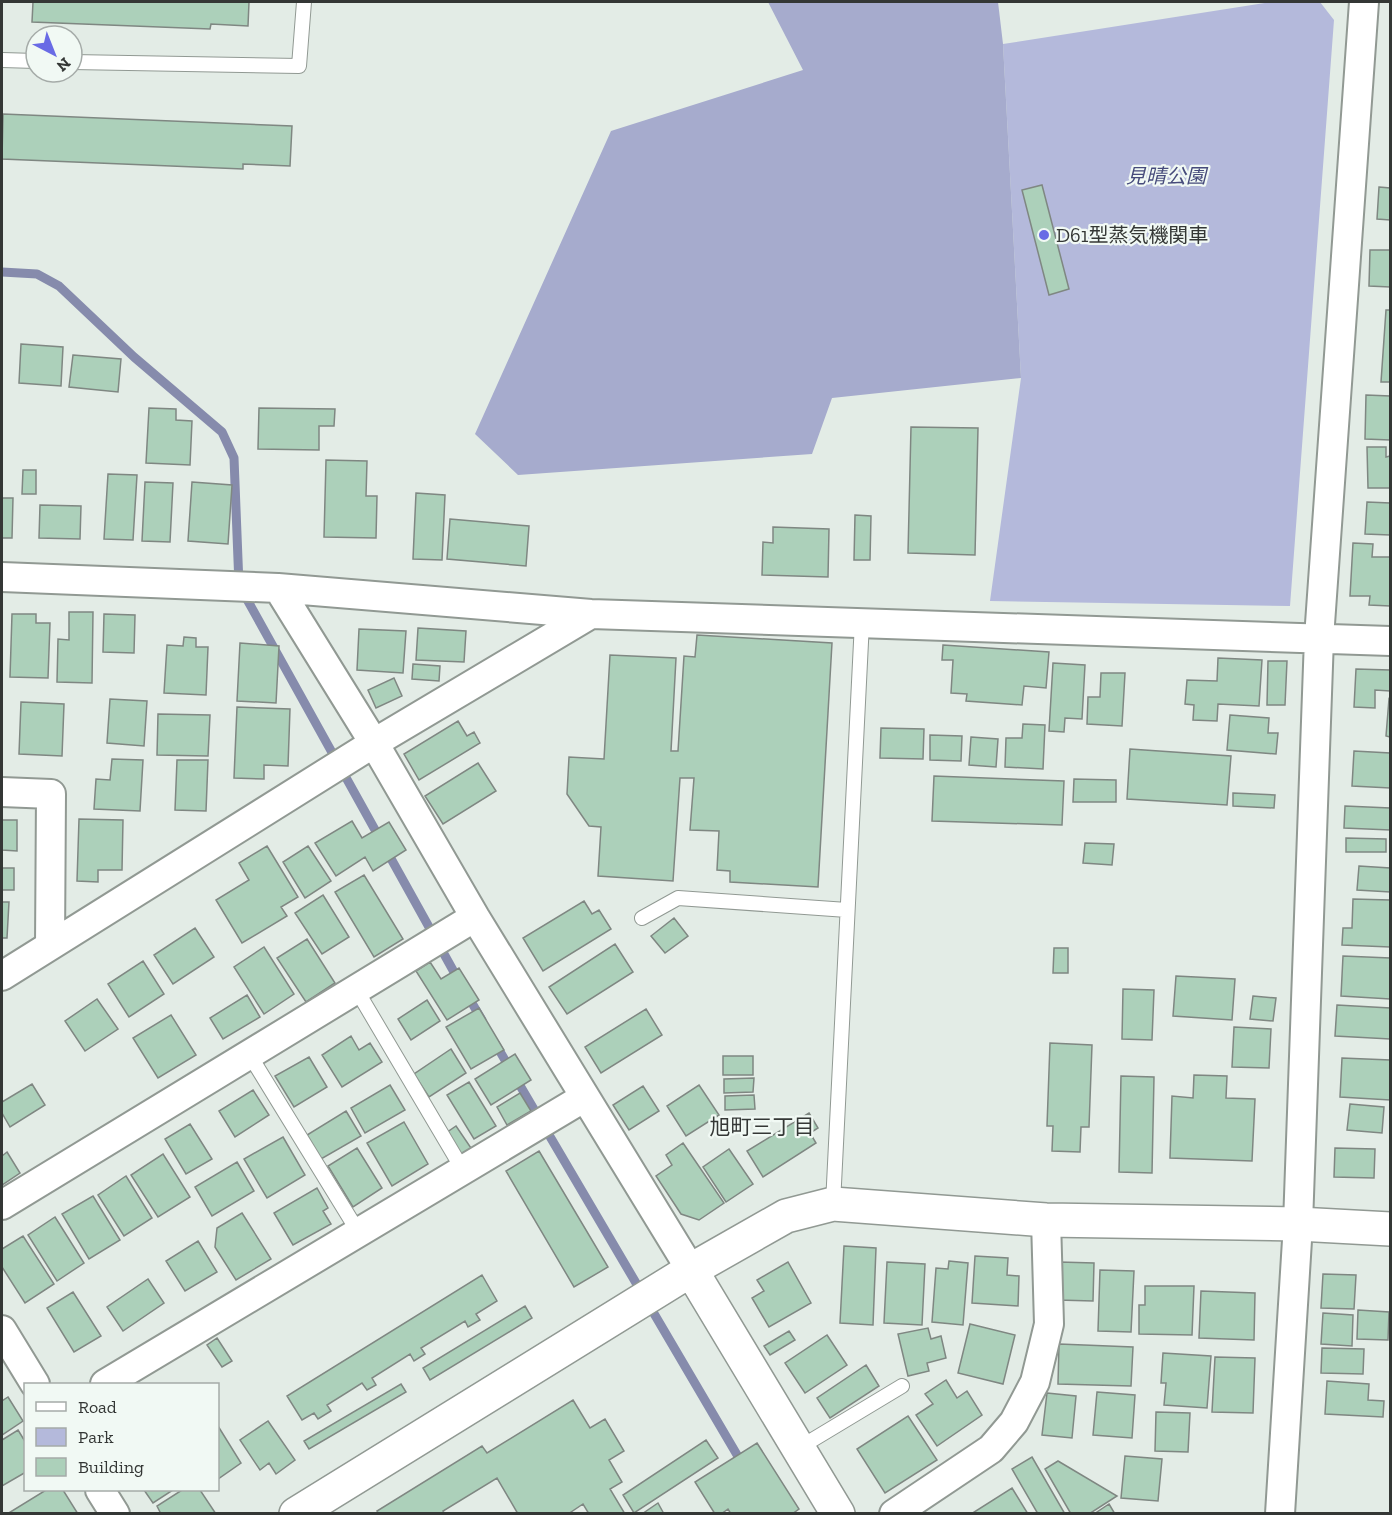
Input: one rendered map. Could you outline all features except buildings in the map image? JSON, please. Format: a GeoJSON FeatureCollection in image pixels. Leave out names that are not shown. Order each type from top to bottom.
{"type":"FeatureCollection","features":[{"type":"Feature","properties":{"kind":"street"},"geometry":{"type":"LineString","coordinates":[[1280,1514],[1298,1224],[1319,638],[1364,2]]}},
{"type":"Feature","properties":{"kind":"street"},"geometry":{"type":"LineString","coordinates":[[2,577],[278,588],[591,614],[1390,641]]}},
{"type":"Feature","properties":{"kind":"street"},"geometry":{"type":"LineString","coordinates":[[278,588],[374,742],[475,917],[838,1514]]}},
{"type":"Feature","properties":{"kind":"street"},"geometry":{"type":"LineString","coordinates":[[2,976],[374,742],[591,614]]}},
{"type":"Feature","properties":{"kind":"street"},"geometry":{"type":"LineString","coordinates":[[2,792],[51,794],[50,945]]}},
{"type":"Feature","properties":{"kind":"street"},"geometry":{"type":"LineString","coordinates":[[2,1205],[475,917]]}},
{"type":"Feature","properties":{"kind":"street"},"geometry":{"type":"LineString","coordinates":[[107,1383],[585,1097]]}},
{"type":"Feature","properties":{"kind":"street"},"geometry":{"type":"LineString","coordinates":[[296,1514],[691,1270],[786,1216],[832,1204],[1046,1220],[1298,1224],[1390,1229]]}},
{"type":"Feature","properties":{"kind":"street"},"geometry":{"type":"LineString","coordinates":[[894,1514],[991,1449],[1014,1422],[1035,1382],[1049,1324],[1046,1220]]}},
{"type":"Feature","properties":{"kind":"street"},"geometry":{"type":"LineString","coordinates":[[2,1333],[34,1383]]}},
{"type":"Feature","properties":{"kind":"street"},"geometry":{"type":"LineString","coordinates":[[101,1491],[115,1514]]}},
{"type":"Feature","properties":{"kind":"lane"},"geometry":{"type":"LineString","coordinates":[[84,62],[299,66],[304,2]]}},
{"type":"Feature","properties":{"kind":"lane"},"geometry":{"type":"LineString","coordinates":[[2,60],[24,61]]}},
{"type":"Feature","properties":{"kind":"lane"},"geometry":{"type":"LineString","coordinates":[[832,1204],[862,622]]}},
{"type":"Feature","properties":{"kind":"lane"},"geometry":{"type":"LineString","coordinates":[[642,918],[678,898],[847,910]]}},
{"type":"Feature","properties":{"kind":"lane"},"geometry":{"type":"LineString","coordinates":[[356,989],[463,1170]]}},
{"type":"Feature","properties":{"kind":"lane"},"geometry":{"type":"LineString","coordinates":[[249,1054],[359,1233]]}},
{"type":"Feature","properties":{"kind":"lane"},"geometry":{"type":"LineString","coordinates":[[799,1448],[902,1386]]}},
{"type":"Feature","properties":{"kind":"green space","name":"見晴公園"},"geometry":{"type":"Polygon","coordinates":[[[1271,2],[1320,2],[1334,20],[1290,606],[990,601],[1021,378],[1003,44],[1271,2]]]}},
{"type":"Feature","properties":{"kind":"shaded area"},"geometry":{"type":"Polygon","coordinates":[[[768,2],[998,2],[1003,44],[1021,378],[832,398],[812,454],[518,475],[475,434],[611,131],[803,70],[768,2]]]}},
{"type":"Feature","properties":{"kind":"waterway"},"geometry":{"type":"LineString","coordinates":[[2,272],[37,274],[59,286],[134,357],[222,432],[234,458],[239,585],[459,981]]}},
{"type":"Feature","properties":{"kind":"waterway"},"geometry":{"type":"LineString","coordinates":[[466,993],[482,1020]]}},
{"type":"Feature","properties":{"kind":"waterway"},"geometry":{"type":"LineString","coordinates":[[495,1043],[743,1465]]}},
{"type":"Feature","properties":{"kind":"place","name":"D61型蒸気機関車"},"geometry":{"type":"Point","coordinates":[1044,235]}},
{"type":"Feature","properties":{"kind":"district","name":"旭町三丁目"},"geometry":{"type":"Point","coordinates":[762,1127]}}]}
